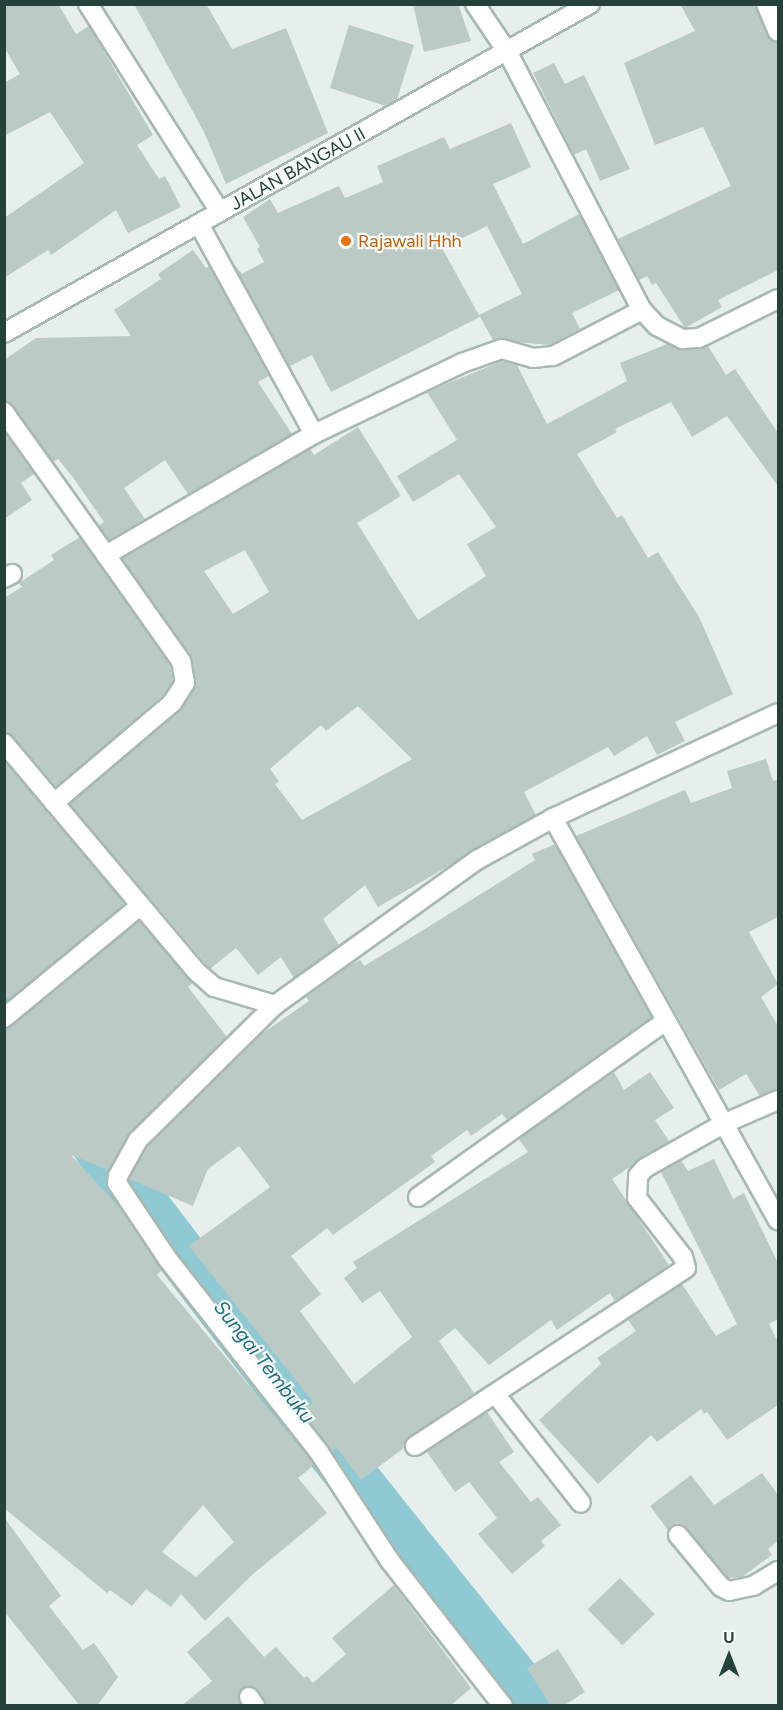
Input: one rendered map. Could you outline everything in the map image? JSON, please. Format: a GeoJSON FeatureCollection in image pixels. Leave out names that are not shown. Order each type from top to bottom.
{"type":"FeatureCollection","features":[{"type":"Feature","properties":{"kind":"street"},"geometry":{"type":"LineString","coordinates":[[88,4],[220,212]]}},
{"type":"Feature","properties":{"kind":"street"},"geometry":{"type":"LineString","coordinates":[[475,4],[508,53],[642,310],[657,326],[683,339],[699,338],[778,299]]}},
{"type":"Feature","properties":{"kind":"street","name":"JALAN BANGAU II"},"geometry":{"type":"LineString","coordinates":[[4,333],[200,226],[220,212],[508,53],[590,4]]}},
{"type":"Feature","properties":{"kind":"street"},"geometry":{"type":"LineString","coordinates":[[766,4],[778,32]]}},
{"type":"Feature","properties":{"kind":"street"},"geometry":{"type":"LineString","coordinates":[[200,226],[314,434]]}},
{"type":"Feature","properties":{"kind":"street"},"geometry":{"type":"LineString","coordinates":[[106,555],[314,434],[495,350],[533,358],[553,356],[642,310]]}},
{"type":"Feature","properties":{"kind":"street"},"geometry":{"type":"LineString","coordinates":[[4,412],[181,661],[185,683],[172,703],[54,804]]}},
{"type":"Feature","properties":{"kind":"street"},"geometry":{"type":"LineString","coordinates":[[503,1706],[390,1561],[297,1424],[167,1258],[117,1184],[118,1176],[132,1150],[275,1005],[477,860],[553,818],[778,713]]}},
{"type":"Feature","properties":{"kind":"street"},"geometry":{"type":"LineString","coordinates":[[4,743],[140,906],[214,987],[275,1005]]}},
{"type":"Feature","properties":{"kind":"street"},"geometry":{"type":"LineString","coordinates":[[553,818],[664,1022],[778,1220]]}},
{"type":"Feature","properties":{"kind":"street"},"geometry":{"type":"LineString","coordinates":[[8,1015],[140,906]]}},
{"type":"Feature","properties":{"kind":"street"},"geometry":{"type":"LineString","coordinates":[[418,1197],[664,1022]]}},
{"type":"Feature","properties":{"kind":"street"},"geometry":{"type":"LineString","coordinates":[[415,1446],[496,1395],[686,1268],[683,1257],[637,1198],[635,1184],[645,1168],[723,1124],[778,1100]]}},
{"type":"Feature","properties":{"kind":"street"},"geometry":{"type":"LineString","coordinates":[[496,1395],[581,1503]]}},
{"type":"Feature","properties":{"kind":"street"},"geometry":{"type":"LineString","coordinates":[[678,1535],[721,1587],[729,1591],[753,1586],[778,1571]]}},
{"type":"Feature","properties":{"kind":"building"},"geometry":{"type":"Polygon","coordinates":[[[4,4],[58,4],[76,34],[89,26],[153,135],[137,145],[159,179],[165,176],[181,207],[128,233],[116,210],[51,255],[48,250],[4,278],[4,218],[84,163],[50,112],[4,136],[4,83],[20,74],[4,47],[4,4]]]}},
{"type":"Feature","properties":{"kind":"building"},"geometry":{"type":"Polygon","coordinates":[[[134,4],[206,4],[232,49],[286,28],[328,133],[226,184],[204,132],[134,4]]]}},
{"type":"Feature","properties":{"kind":"building"},"geometry":{"type":"Polygon","coordinates":[[[413,4],[458,4],[471,41],[424,52],[413,4]]]}},
{"type":"Feature","properties":{"kind":"building"},"geometry":{"type":"Polygon","coordinates":[[[680,4],[755,4],[768,37],[778,43],[778,270],[718,300],[722,307],[685,328],[656,283],[652,285],[647,276],[639,280],[618,239],[731,186],[703,127],[655,145],[624,63],[695,31],[680,4]]]}},
{"type":"Feature","properties":{"kind":"building"},"geometry":{"type":"Polygon","coordinates":[[[349,25],[414,45],[397,99],[386,106],[330,88],[349,25]]]}},
{"type":"Feature","properties":{"kind":"building"},"geometry":{"type":"Polygon","coordinates":[[[554,63],[565,84],[584,75],[630,169],[600,181],[586,149],[574,155],[533,73],[554,63]]]}},
{"type":"Feature","properties":{"kind":"building"},"geometry":{"type":"Polygon","coordinates":[[[511,123],[531,167],[493,184],[523,244],[579,214],[619,290],[572,313],[580,329],[550,345],[493,340],[479,315],[522,294],[487,226],[442,248],[480,317],[331,392],[312,355],[290,366],[232,262],[242,274],[264,262],[257,249],[260,247],[243,217],[270,199],[278,213],[339,186],[345,198],[383,182],[377,166],[444,137],[450,149],[511,123]]]}},
{"type":"Feature","properties":{"kind":"building"},"geometry":{"type":"Polygon","coordinates":[[[193,250],[206,268],[209,266],[269,376],[258,382],[292,434],[188,494],[165,460],[124,488],[145,519],[109,540],[99,525],[104,522],[72,476],[58,459],[53,462],[13,405],[4,401],[4,360],[36,338],[131,336],[114,310],[161,279],[158,274],[193,250]]]}},
{"type":"Feature","properties":{"kind":"building"},"geometry":{"type":"Polygon","coordinates":[[[667,344],[684,350],[708,346],[726,375],[735,369],[778,433],[778,486],[727,416],[692,437],[671,402],[615,429],[617,432],[577,454],[617,518],[622,515],[648,558],[658,552],[699,617],[733,694],[675,722],[685,741],[657,755],[647,736],[614,756],[608,747],[524,792],[536,815],[378,907],[365,885],[323,919],[339,945],[294,978],[281,957],[258,975],[236,948],[210,969],[70,804],[179,712],[195,688],[190,654],[122,559],[310,449],[314,455],[358,427],[401,496],[357,523],[418,620],[486,576],[467,544],[496,527],[459,474],[413,502],[397,476],[457,440],[427,392],[502,361],[517,365],[547,424],[627,381],[620,363],[667,344]],[[245,550],[204,571],[233,614],[269,592],[245,550]],[[358,706],[326,731],[321,725],[270,769],[279,781],[275,784],[302,820],[412,759],[358,706]]]}},
{"type":"Feature","properties":{"kind":"building"},"geometry":{"type":"Polygon","coordinates":[[[4,432],[34,474],[21,483],[32,500],[4,519],[4,432]]]}},
{"type":"Feature","properties":{"kind":"building"},"geometry":{"type":"Polygon","coordinates":[[[80,537],[170,665],[173,681],[163,695],[56,787],[13,736],[4,732],[4,598],[22,587],[19,583],[54,560],[51,555],[80,537]]]}},
{"type":"Feature","properties":{"kind":"building"},"geometry":{"type":"Polygon","coordinates":[[[766,759],[773,781],[778,779],[778,917],[749,932],[778,984],[761,997],[778,1026],[778,1089],[760,1096],[746,1074],[719,1090],[576,836],[685,790],[691,803],[732,788],[727,771],[766,759]]]}},
{"type":"Feature","properties":{"kind":"building"},"geometry":{"type":"Polygon","coordinates":[[[4,761],[125,904],[9,1000],[4,994],[4,761]]]}},
{"type":"Feature","properties":{"kind":"building"},"geometry":{"type":"Polygon","coordinates":[[[555,844],[652,1017],[507,1120],[502,1114],[471,1136],[467,1130],[431,1156],[435,1162],[333,1235],[327,1228],[291,1256],[321,1294],[300,1311],[354,1384],[412,1337],[380,1291],[362,1303],[344,1278],[357,1268],[353,1262],[528,1152],[519,1139],[614,1072],[624,1090],[650,1072],[674,1108],[655,1120],[669,1141],[612,1179],[669,1265],[615,1301],[610,1293],[557,1330],[551,1320],[489,1365],[455,1328],[439,1341],[474,1393],[409,1437],[404,1448],[361,1480],[336,1447],[332,1451],[301,1411],[313,1402],[189,1246],[270,1187],[239,1146],[208,1169],[193,1206],[129,1179],[147,1147],[263,1033],[309,1001],[306,997],[352,964],[360,960],[364,966],[420,932],[535,860],[532,854],[555,844]]]}},
{"type":"Feature","properties":{"kind":"building"},"geometry":{"type":"Polygon","coordinates":[[[139,921],[193,983],[188,987],[227,1037],[130,1132],[108,1170],[71,1155],[120,1208],[162,1270],[157,1275],[314,1465],[298,1478],[327,1513],[252,1575],[205,1621],[181,1594],[171,1607],[146,1589],[132,1606],[110,1590],[107,1593],[4,1508],[4,1033],[139,921]],[[203,1505],[162,1552],[196,1577],[234,1542],[203,1505]]]}},
{"type":"Feature","properties":{"kind":"building"},"geometry":{"type":"Polygon","coordinates":[[[714,1159],[733,1199],[744,1193],[778,1263],[778,1319],[769,1324],[778,1342],[778,1405],[727,1440],[707,1412],[704,1414],[701,1409],[657,1442],[651,1435],[598,1484],[539,1420],[601,1364],[597,1358],[636,1331],[628,1320],[682,1284],[716,1336],[737,1324],[661,1172],[681,1160],[688,1171],[714,1159]]]}},
{"type":"Feature","properties":{"kind":"building"},"geometry":{"type":"Polygon","coordinates":[[[487,1412],[514,1452],[499,1462],[531,1502],[538,1497],[561,1525],[541,1541],[545,1546],[512,1574],[478,1534],[497,1518],[469,1482],[455,1492],[427,1452],[487,1412]]]}},
{"type":"Feature","properties":{"kind":"building"},"geometry":{"type":"Polygon","coordinates":[[[762,1473],[778,1495],[778,1541],[768,1549],[772,1555],[742,1577],[728,1578],[682,1524],[668,1530],[650,1506],[691,1475],[714,1505],[762,1473]]]}},
{"type":"Feature","properties":{"kind":"building"},"geometry":{"type":"Polygon","coordinates":[[[4,1517],[61,1596],[49,1606],[83,1650],[94,1643],[118,1677],[97,1706],[80,1706],[4,1611],[4,1517]]]}},
{"type":"Feature","properties":{"kind":"building"},"geometry":{"type":"Polygon","coordinates":[[[620,1578],[655,1614],[622,1645],[588,1609],[620,1578]]]}},
{"type":"Feature","properties":{"kind":"building"},"geometry":{"type":"Polygon","coordinates":[[[394,1585],[471,1688],[450,1706],[266,1706],[258,1691],[249,1686],[239,1693],[241,1706],[181,1706],[212,1681],[187,1652],[228,1616],[264,1657],[276,1647],[304,1678],[307,1676],[313,1683],[346,1654],[332,1638],[394,1585]]]}},
{"type":"Feature","properties":{"kind":"building"},"geometry":{"type":"Polygon","coordinates":[[[558,1649],[585,1692],[563,1706],[551,1706],[527,1668],[558,1649]]]}},
{"type":"Feature","properties":{"kind":"waterway","name":"Sungai Tembuku"},"geometry":{"type":"LineString","coordinates":[[4,1010],[100,1149],[323,1440],[535,1706]]}},
{"type":"Feature","properties":{"kind":"place","name":"Rajawali Hhh"},"geometry":{"type":"Point","coordinates":[346,241]}}]}
